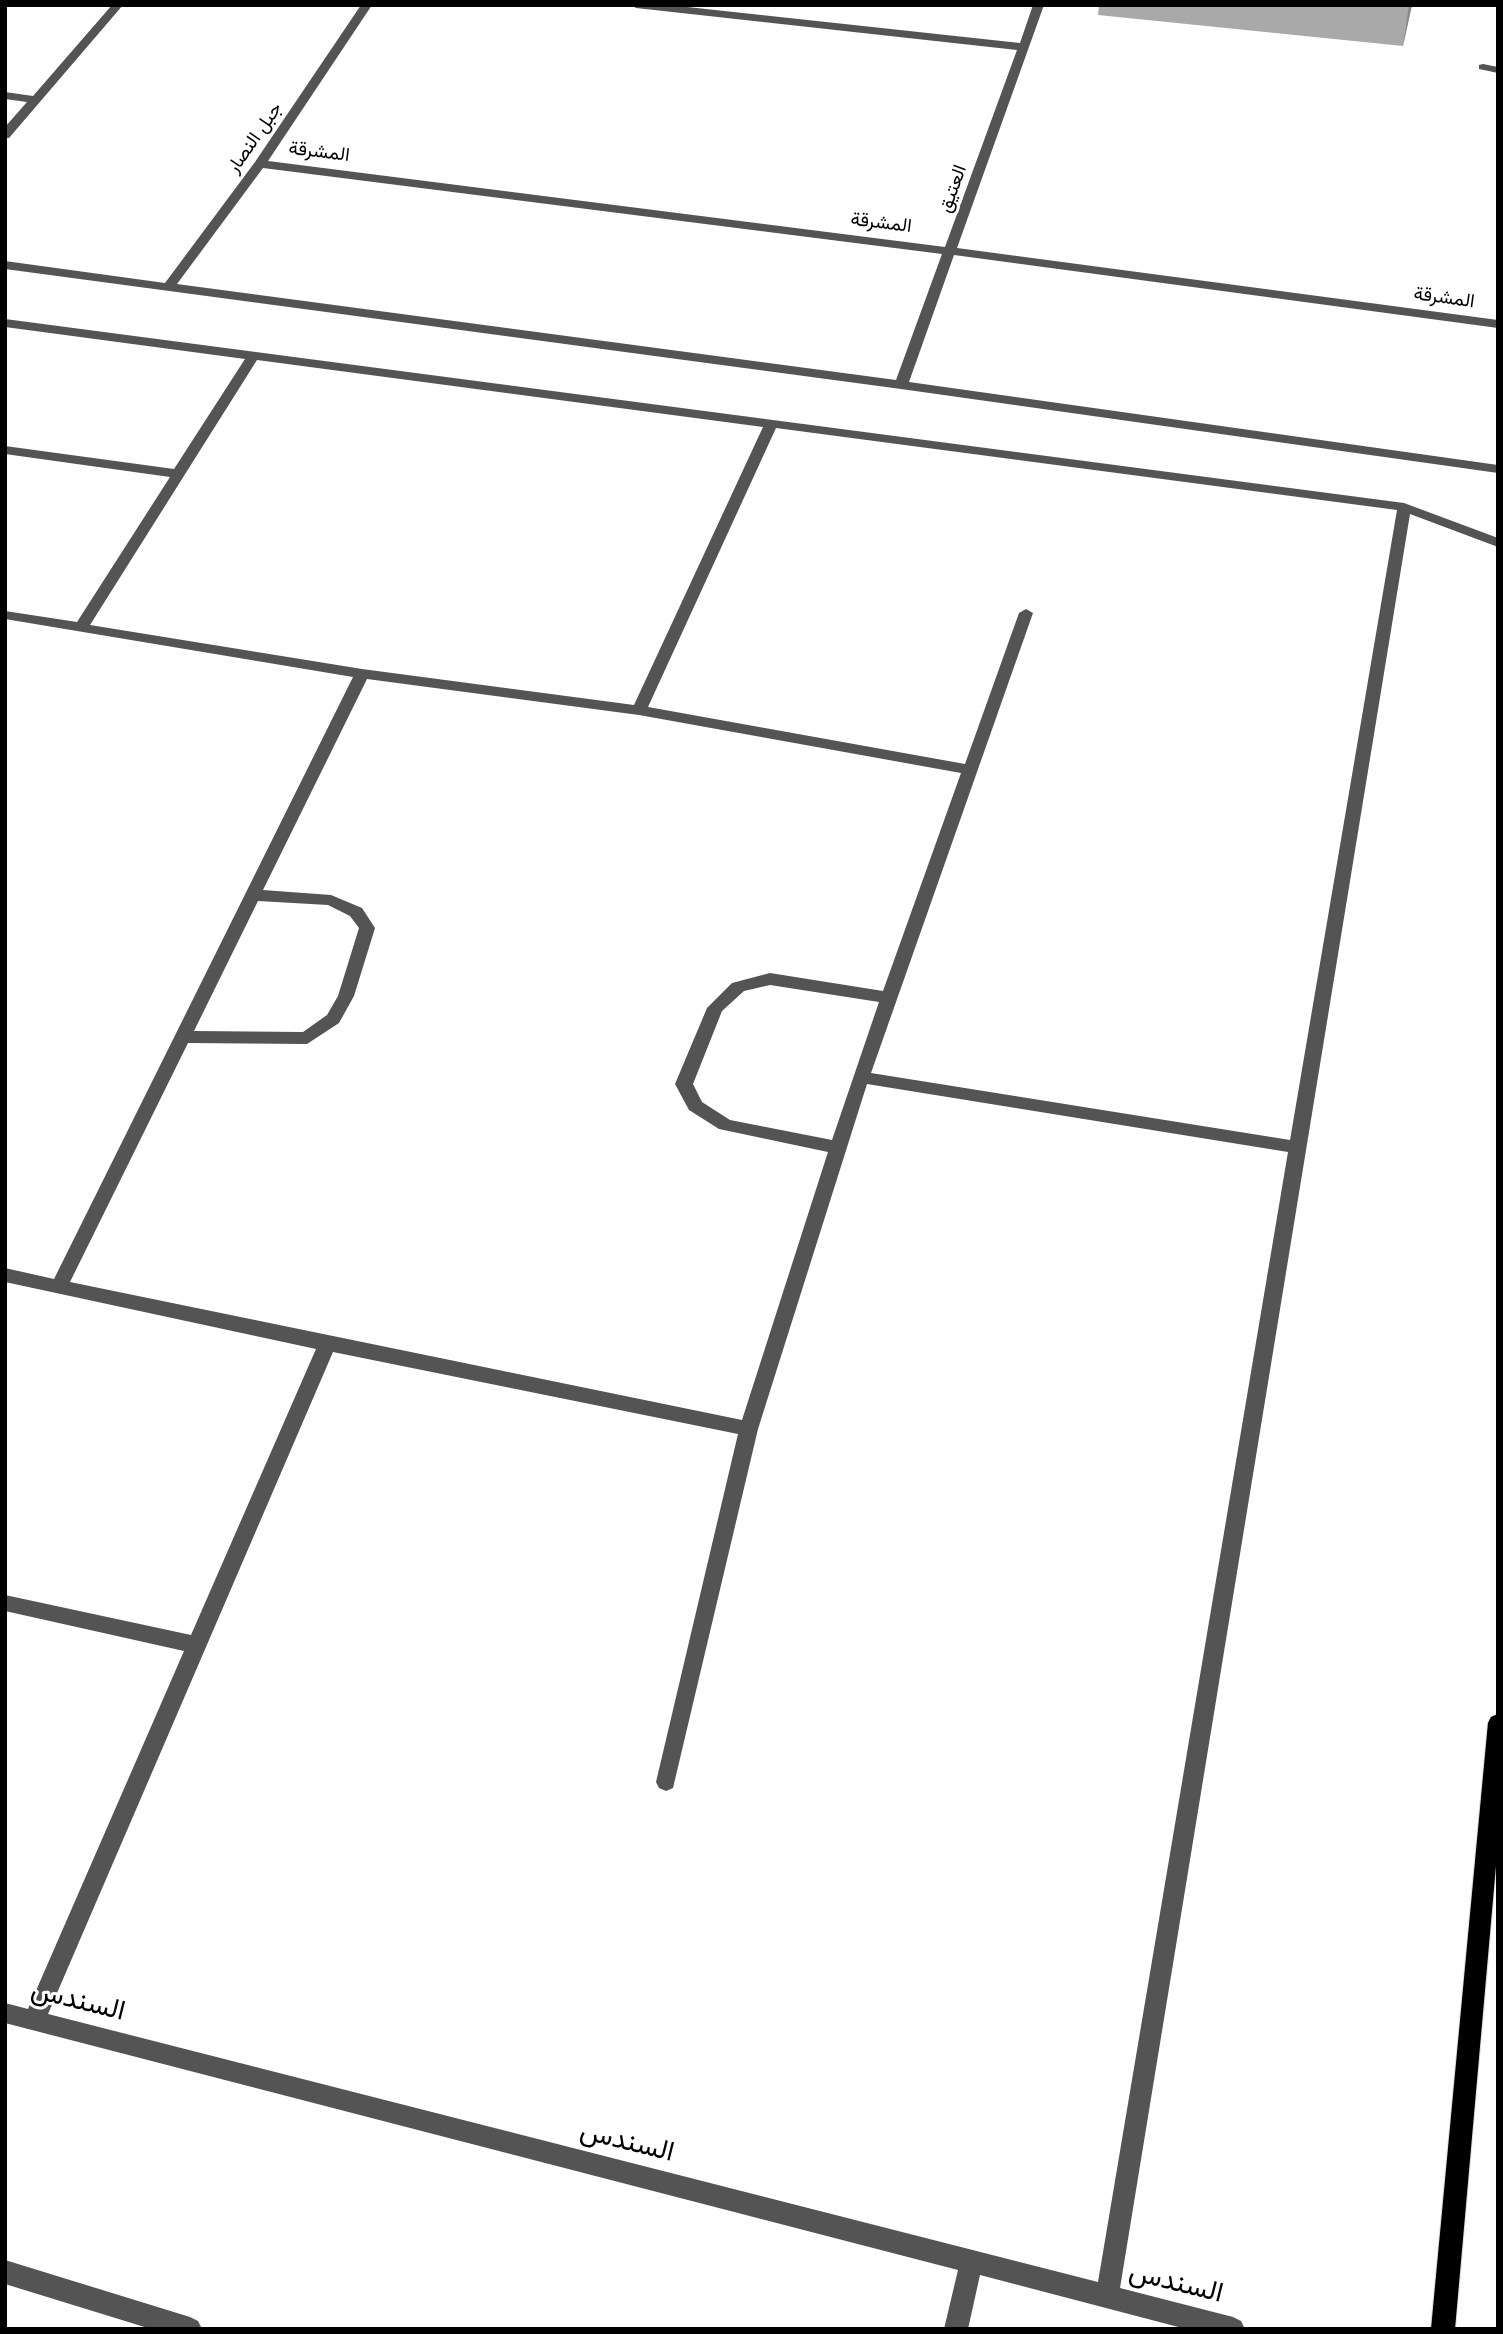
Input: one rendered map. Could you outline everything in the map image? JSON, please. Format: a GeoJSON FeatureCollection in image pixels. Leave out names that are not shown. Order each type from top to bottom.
{"type":"FeatureCollection","features":[{"type":"Feature","properties":{"kind":"main road"},"geometry":{"type":"LineString","coordinates":[[1443,2329],[1498,1723]]}},
{"type":"Feature","properties":{"kind":"street"},"geometry":{"type":"LineString","coordinates":[[5,135],[118,5]]}},
{"type":"Feature","properties":{"kind":"street","name":"جبل النصار"},"geometry":{"type":"LineString","coordinates":[[168,287],[260,164],[367,5]]}},
{"type":"Feature","properties":{"kind":"street"},"geometry":{"type":"LineString","coordinates":[[636,5],[1025,47]]}},
{"type":"Feature","properties":{"kind":"street","name":"العتيق"},"geometry":{"type":"LineString","coordinates":[[901,385],[1040,5]]}},
{"type":"Feature","properties":{"kind":"street"},"geometry":{"type":"LineString","coordinates":[[1483,68],[1498,70]]}},
{"type":"Feature","properties":{"kind":"street"},"geometry":{"type":"LineString","coordinates":[[5,95],[36,100]]}},
{"type":"Feature","properties":{"kind":"street","name":"المشرقة"},"geometry":{"type":"LineString","coordinates":[[260,164],[951,251],[1498,324]]}},
{"type":"Feature","properties":{"kind":"street"},"geometry":{"type":"LineString","coordinates":[[5,265],[901,385],[1495,470]]}},
{"type":"Feature","properties":{"kind":"street"},"geometry":{"type":"LineString","coordinates":[[5,323],[1404,507],[1498,543]]}},
{"type":"Feature","properties":{"kind":"street"},"geometry":{"type":"LineString","coordinates":[[81,627],[254,355]]}},
{"type":"Feature","properties":{"kind":"street"},"geometry":{"type":"LineString","coordinates":[[639,710],[771,424]]}},
{"type":"Feature","properties":{"kind":"street"},"geometry":{"type":"LineString","coordinates":[[5,450],[178,474]]}},
{"type":"Feature","properties":{"kind":"street"},"geometry":{"type":"LineString","coordinates":[[1107,2297],[1404,507]]}},
{"type":"Feature","properties":{"kind":"street"},"geometry":{"type":"LineString","coordinates":[[1478,535],[1498,532]]}},
{"type":"Feature","properties":{"kind":"street"},"geometry":{"type":"LineString","coordinates":[[666,1782],[749,1429],[861,1077],[1026,613]]}},
{"type":"Feature","properties":{"kind":"street"},"geometry":{"type":"LineString","coordinates":[[5,615],[362,674],[639,710],[970,770]]}},
{"type":"Feature","properties":{"kind":"street"},"geometry":{"type":"LineString","coordinates":[[59,1286],[362,674]]}},
{"type":"Feature","properties":{"kind":"street"},"geometry":{"type":"LineString","coordinates":[[183,1037],[307,1038],[333,1019],[345,996],[367,928],[356,912],[331,900],[253,895]]}},
{"type":"Feature","properties":{"kind":"street"},"geometry":{"type":"LineString","coordinates":[[839,1148],[725,1125],[695,1106],[684,1084],[715,1009],[738,987],[770,979],[890,998]]}},
{"type":"Feature","properties":{"kind":"street"},"geometry":{"type":"LineString","coordinates":[[861,1077],[1297,1147]]}},
{"type":"Feature","properties":{"kind":"street"},"geometry":{"type":"LineString","coordinates":[[5,1275],[327,1344],[749,1429]]}},
{"type":"Feature","properties":{"kind":"street"},"geometry":{"type":"LineString","coordinates":[[34,2021],[327,1344]]}},
{"type":"Feature","properties":{"kind":"street"},"geometry":{"type":"LineString","coordinates":[[5,1604],[197,1645]]}},
{"type":"Feature","properties":{"kind":"street","name":"السندس"},"geometry":{"type":"LineString","coordinates":[[5,2013],[1233,2329]]}},
{"type":"Feature","properties":{"kind":"street"},"geometry":{"type":"LineString","coordinates":[[956,2329],[971,2262]]}},
{"type":"Feature","properties":{"kind":"street"},"geometry":{"type":"LineString","coordinates":[[5,2272],[190,2329]]}}]}
